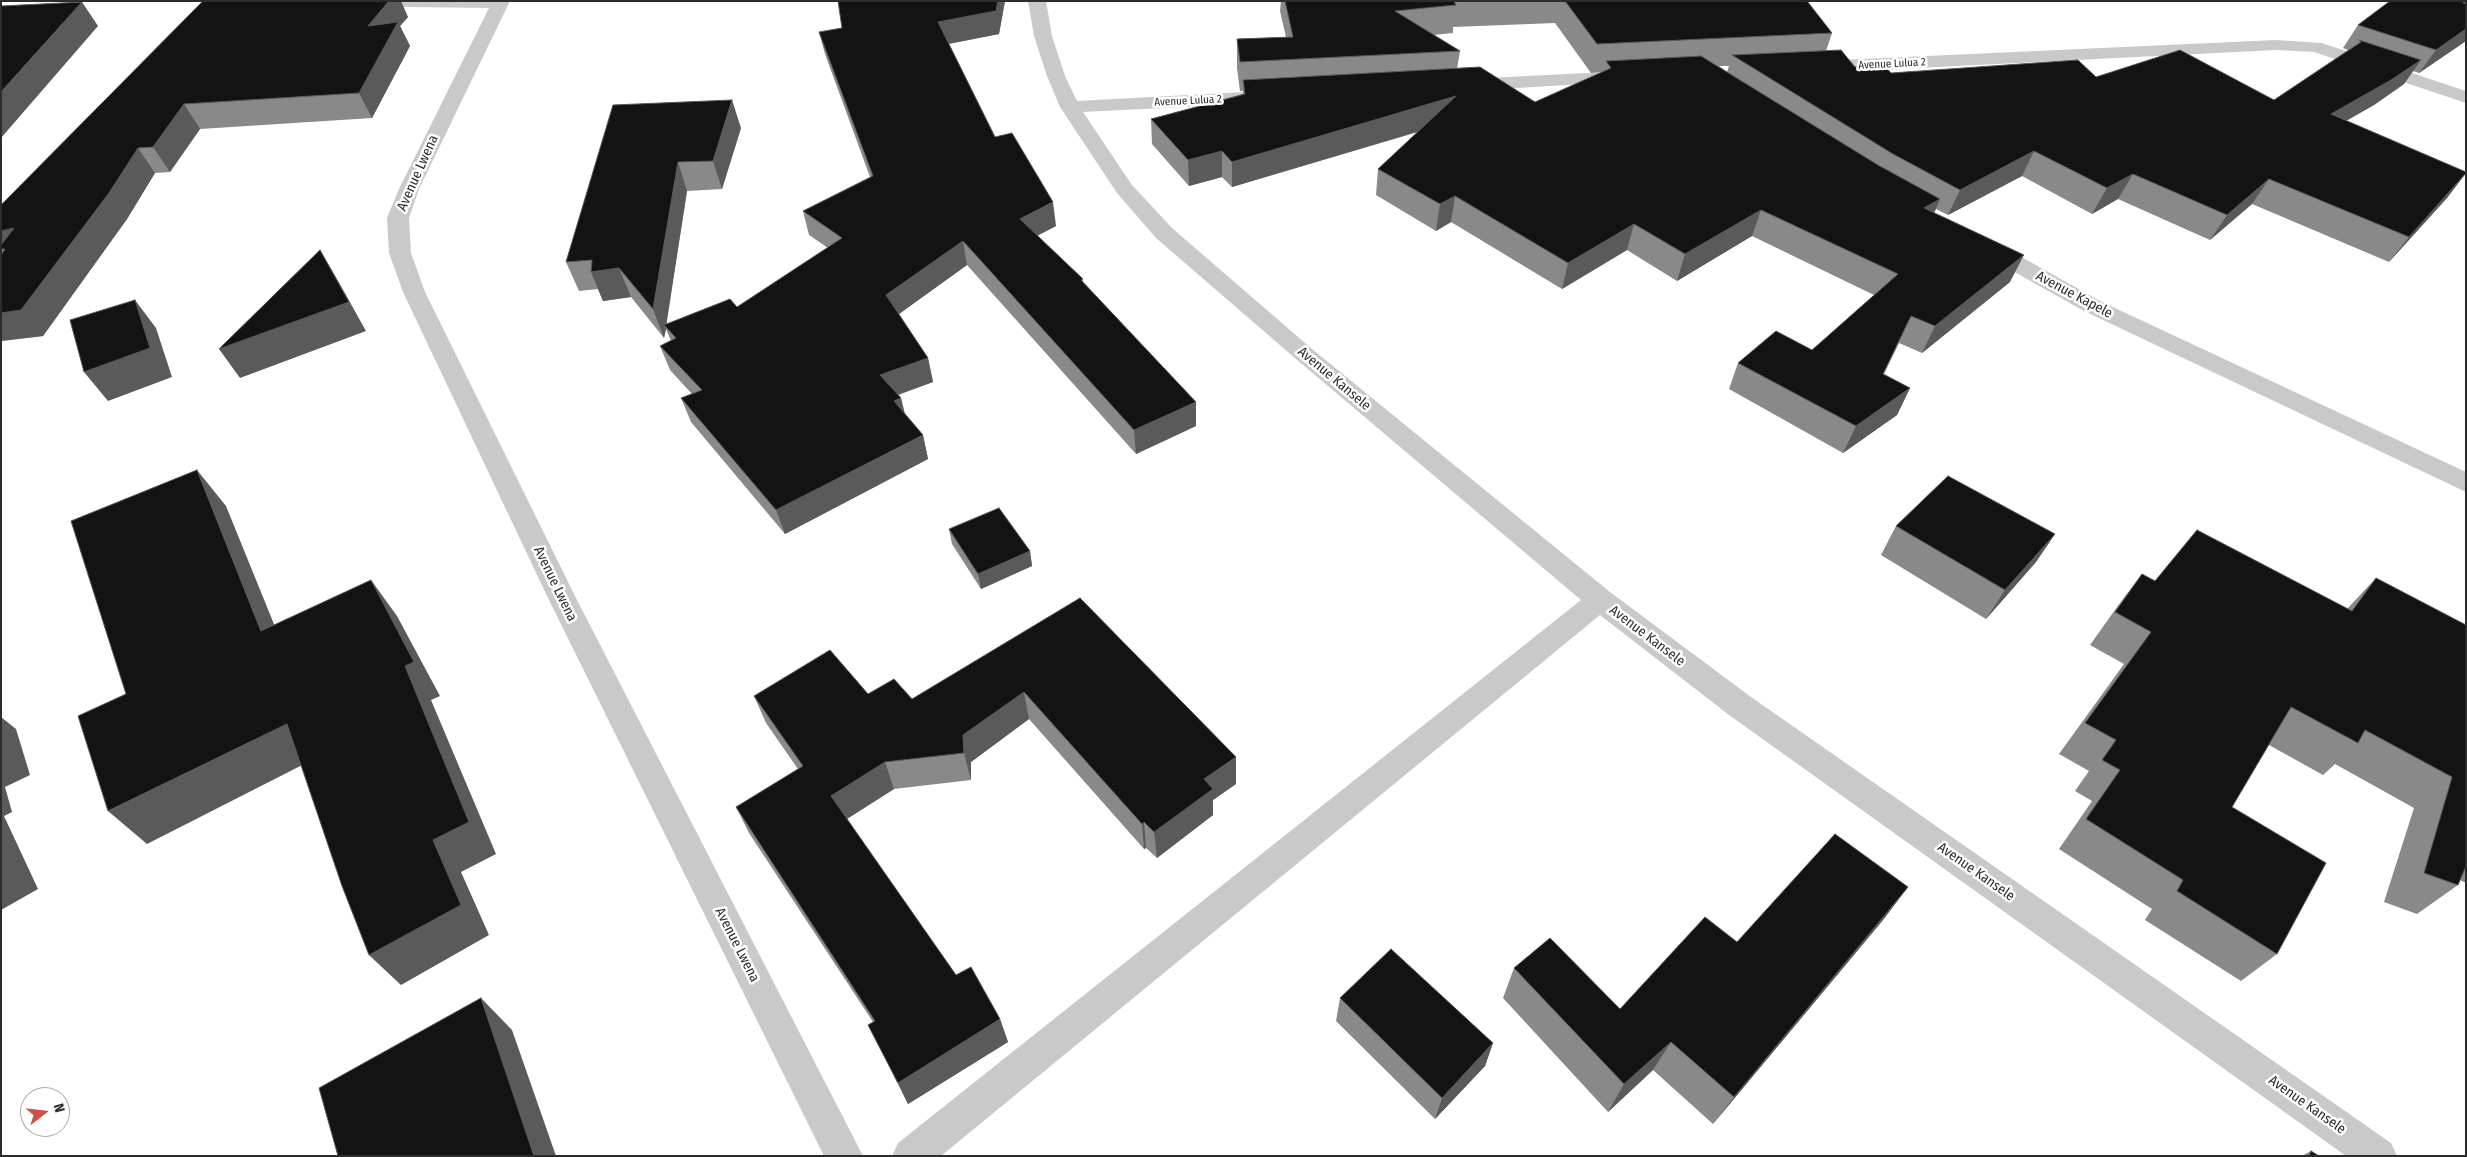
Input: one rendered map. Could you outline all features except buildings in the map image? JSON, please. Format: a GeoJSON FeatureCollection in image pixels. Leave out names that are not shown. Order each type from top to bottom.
{"type":"FeatureCollection","features":[{"type":"Feature","properties":{"kind":"street"},"geometry":{"type":"LineString","coordinates":[[327,1],[500,2]]}},
{"type":"Feature","properties":{"kind":"street","name":"Avenue Kansele"},"geometry":{"type":"LineString","coordinates":[[1037,1],[1043,36],[1056,76],[1070,107],[1124,189],[1164,233],[1311,360],[1600,600],[1740,706],[2378,1156]]}},
{"type":"Feature","properties":{"kind":"street","name":"Avenue Lwena"},"geometry":{"type":"LineString","coordinates":[[500,2],[409,189],[398,218],[400,253],[414,292],[562,598],[844,1156]]}},
{"type":"Feature","properties":{"kind":"street","name":"Avenue Lulua 2"},"geometry":{"type":"LineString","coordinates":[[1799,68],[2266,46],[2316,47],[2354,58],[2466,97]]}},
{"type":"Feature","properties":{"kind":"street"},"geometry":{"type":"LineString","coordinates":[[1453,86],[1640,76]]}},
{"type":"Feature","properties":{"kind":"street","name":"Avenue Lulua 2"},"geometry":{"type":"LineString","coordinates":[[1070,107],[1276,96]]}},
{"type":"Feature","properties":{"kind":"street","name":"Avenue Kapele"},"geometry":{"type":"LineString","coordinates":[[1971,238],[2092,306],[2466,483]]}},
{"type":"Feature","properties":{"kind":"street"},"geometry":{"type":"LineString","coordinates":[[911,1156],[1600,600]]}}]}
